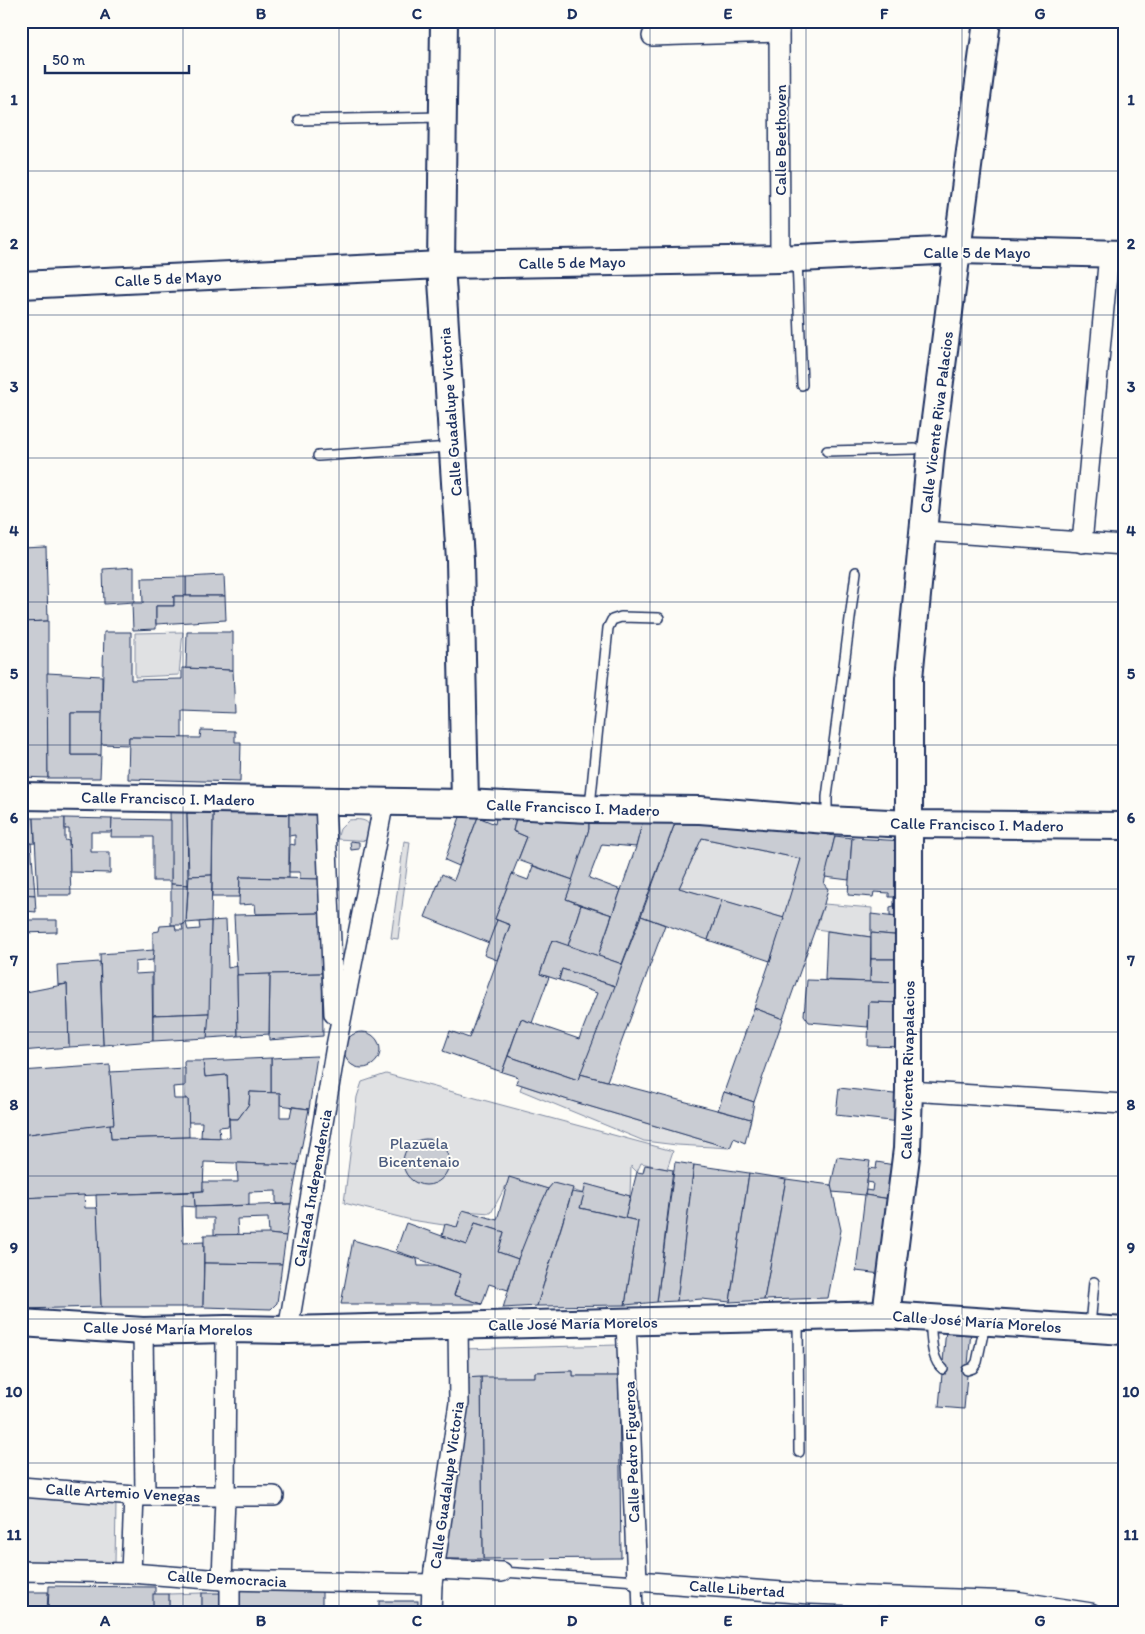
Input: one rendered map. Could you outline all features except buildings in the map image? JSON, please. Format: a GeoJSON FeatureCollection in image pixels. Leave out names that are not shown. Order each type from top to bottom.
{"type":"FeatureCollection","features":[{"type":"Feature","properties":{"kind":"main road","name":"Calle Guadalupe Victoria"},"geometry":{"type":"LineString","coordinates":[[444,21],[441,265],[460,560],[465,803]]}},
{"type":"Feature","properties":{"kind":"main road","name":"Calle Vicente Riva Palacios"},"geometry":{"type":"LineString","coordinates":[[909,824],[909,678],[923,530],[923,449],[957,250],[987,21]]}},
{"type":"Feature","properties":{"kind":"main road","name":"Calle 5 de Mayo"},"geometry":{"type":"LineString","coordinates":[[21,285],[441,265],[788,258],[957,250],[1116,254]]}},
{"type":"Feature","properties":{"kind":"main road","name":"Calle Francisco I. Madero"},"geometry":{"type":"LineString","coordinates":[[21,796],[465,803],[590,809],[708,810],[827,820],[909,824],[1124,826]]}},
{"type":"Feature","properties":{"kind":"main road","name":"Calle Vicente Rivapalacios"},"geometry":{"type":"LineString","coordinates":[[886,1315],[907,1149],[909,1091],[909,824]]}},
{"type":"Feature","properties":{"kind":"main road","name":"Calle José María Morelos"},"geometry":{"type":"LineString","coordinates":[[21,1323],[143,1330],[226,1328],[288,1330],[886,1315],[1124,1331]]}},
{"type":"Feature","properties":{"kind":"street"},"geometry":{"type":"LineString","coordinates":[[652,36],[779,27]]}},
{"type":"Feature","properties":{"kind":"street","name":"Calle Beethoven"},"geometry":{"type":"LineString","coordinates":[[779,27],[788,258]]}},
{"type":"Feature","properties":{"kind":"street"},"geometry":{"type":"LineString","coordinates":[[1082,543],[1116,254]]}},
{"type":"Feature","properties":{"kind":"street"},"geometry":{"type":"LineString","coordinates":[[923,530],[1124,545]]}},
{"type":"Feature","properties":{"kind":"street","name":"Calzada Independencia"},"geometry":{"type":"LineString","coordinates":[[325,801],[336,1046]]}},
{"type":"Feature","properties":{"kind":"street","name":"Calzada Independencia"},"geometry":{"type":"LineString","coordinates":[[288,1330],[336,1046],[384,801]]}},
{"type":"Feature","properties":{"kind":"street"},"geometry":{"type":"LineString","coordinates":[[909,1091],[1124,1104]]}},
{"type":"Feature","properties":{"kind":"street","name":"Calle Pedro Figueroa"},"geometry":{"type":"LineString","coordinates":[[626,1322],[637,1581]]}},
{"type":"Feature","properties":{"kind":"street","name":"Calle Guadalupe Victoria"},"geometry":{"type":"LineString","coordinates":[[431,1613],[433,1577],[459,1403],[458,1325]]}},
{"type":"Feature","properties":{"kind":"street"},"geometry":{"type":"LineString","coordinates":[[226,1328],[226,1580],[230,1613]]}},
{"type":"Feature","properties":{"kind":"street"},"geometry":{"type":"LineString","coordinates":[[131,1573],[140,1496],[143,1330]]}},
{"type":"Feature","properties":{"kind":"street","name":"Calle Artemio Venegas"},"geometry":{"type":"LineString","coordinates":[[21,1487],[140,1496],[274,1496]]}},
{"type":"Feature","properties":{"kind":"street","name":"Calle Democracia"},"geometry":{"type":"LineString","coordinates":[[21,1570],[131,1573],[226,1580],[433,1577],[502,1572]]}},
{"type":"Feature","properties":{"kind":"street","name":"Calle Libertad"},"geometry":{"type":"LineString","coordinates":[[637,1581],[810,1594],[1015,1602],[1091,1613]]}},
{"type":"Feature","properties":{"kind":"lane"},"geometry":{"type":"LineString","coordinates":[[299,120],[442,117]]}},
{"type":"Feature","properties":{"kind":"lane"},"geometry":{"type":"LineString","coordinates":[[788,258],[802,384]]}},
{"type":"Feature","properties":{"kind":"lane"},"geometry":{"type":"LineString","coordinates":[[318,456],[453,447]]}},
{"type":"Feature","properties":{"kind":"lane"},"geometry":{"type":"LineString","coordinates":[[827,451],[923,449]]}},
{"type":"Feature","properties":{"kind":"lane"},"geometry":{"type":"LineString","coordinates":[[827,820],[827,797],[856,572]]}},
{"type":"Feature","properties":{"kind":"lane"},"geometry":{"type":"LineString","coordinates":[[590,809],[608,628],[612,620],[621,617],[659,618]]}},
{"type":"Feature","properties":{"kind":"lane"},"geometry":{"type":"LineString","coordinates":[[1089,1328],[1094,1282]]}},
{"type":"Feature","properties":{"kind":"lane"},"geometry":{"type":"LineString","coordinates":[[799,1317],[797,1338],[799,1452]]}},
{"type":"Feature","properties":{"kind":"lane"},"geometry":{"type":"LineString","coordinates":[[929,1318],[935,1358],[937,1364],[943,1369]]}},
{"type":"Feature","properties":{"kind":"lane"},"geometry":{"type":"LineString","coordinates":[[967,1370],[974,1368],[977,1362],[986,1322]]}},
{"type":"Feature","properties":{"kind":"lane","name":"Calle Libertad"},"geometry":{"type":"LineString","coordinates":[[502,1572],[637,1581]]}},
{"type":"Feature","properties":{"kind":"lane"},"geometry":{"type":"LineString","coordinates":[[637,1581],[638,1613]]}},
{"type":"Feature","properties":{"kind":"green space"},"geometry":{"type":"Polygon","coordinates":[[[183,632],[179,675],[135,677],[135,633],[183,632]]]}},
{"type":"Feature","properties":{"kind":"green space"},"geometry":{"type":"Polygon","coordinates":[[[349,820],[361,820],[368,823],[373,841],[337,839],[340,829],[349,820]]]}},
{"type":"Feature","properties":{"kind":"green space"},"geometry":{"type":"Polygon","coordinates":[[[702,838],[801,859],[784,918],[679,888],[702,838]]]}},
{"type":"Feature","properties":{"kind":"green space"},"geometry":{"type":"Polygon","coordinates":[[[404,841],[410,842],[398,939],[391,938],[404,841]]]}},
{"type":"Feature","properties":{"kind":"green space"},"geometry":{"type":"Polygon","coordinates":[[[824,904],[872,908],[871,937],[816,929],[824,904]]]}},
{"type":"Feature","properties":{"kind":"green space","name":"Plazuela Bicentenaio"},"geometry":{"type":"Polygon","coordinates":[[[386,1074],[673,1151],[667,1169],[641,1163],[637,1172],[631,1166],[630,1196],[586,1185],[584,1194],[553,1183],[548,1189],[510,1178],[491,1213],[462,1211],[457,1227],[411,1220],[344,1203],[357,1097],[362,1082],[386,1074]]]}},
{"type":"Feature","properties":{"kind":"green space"},"geometry":{"type":"Polygon","coordinates":[[[522,1085],[730,1148],[644,1141],[520,1090],[522,1085]]]}},
{"type":"Feature","properties":{"kind":"green space"},"geometry":{"type":"Polygon","coordinates":[[[618,1345],[619,1376],[573,1376],[573,1371],[535,1372],[535,1377],[463,1378],[462,1349],[618,1345]]]}},
{"type":"Feature","properties":{"kind":"green space"},"geometry":{"type":"Polygon","coordinates":[[[21,1496],[116,1503],[115,1565],[21,1562],[21,1496]]]}},
{"type":"Feature","properties":{"kind":"green space"},"geometry":{"type":"Polygon","coordinates":[[[202,1593],[202,1613],[169,1613],[169,1594],[202,1593]]]}}]}
